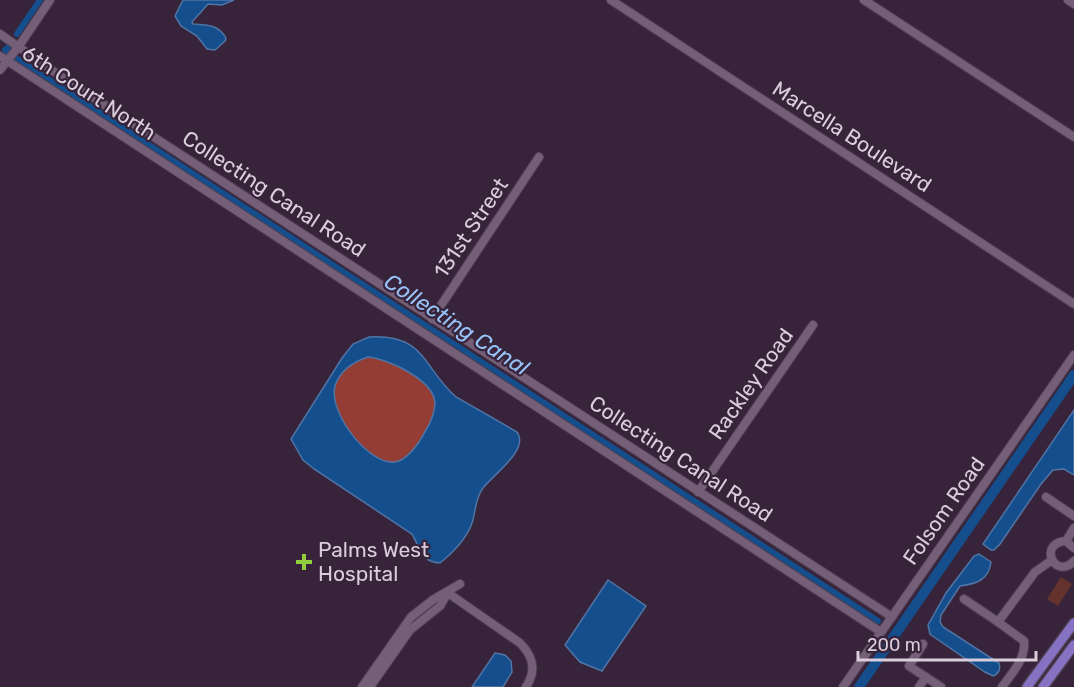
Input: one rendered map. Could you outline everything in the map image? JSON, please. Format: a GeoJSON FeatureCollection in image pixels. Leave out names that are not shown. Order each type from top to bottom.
{"type":"FeatureCollection","features":[{"type":"Feature","properties":{"kind":"main road"},"geometry":{"type":"LineString","coordinates":[[1027,687],[1074,623]]}},
{"type":"Feature","properties":{"kind":"main road"},"geometry":{"type":"LineString","coordinates":[[1043,687],[1074,645]]}},
{"type":"Feature","properties":{"kind":"street"},"geometry":{"type":"LineString","coordinates":[[0,70],[3,58],[19,46],[50,0]]}},
{"type":"Feature","properties":{"kind":"street","name":"Marcella Boulevard"},"geometry":{"type":"LineString","coordinates":[[611,0],[1074,304]]}},
{"type":"Feature","properties":{"kind":"street"},"geometry":{"type":"LineString","coordinates":[[864,0],[1074,137]]}},
{"type":"Feature","properties":{"kind":"street"},"geometry":{"type":"LineString","coordinates":[[1068,0],[1074,4]]}},
{"type":"Feature","properties":{"kind":"street","name":"Collecting Canal Road"},"geometry":{"type":"LineString","coordinates":[[0,34],[86,93],[892,617]]}},
{"type":"Feature","properties":{"kind":"street","name":"6th Court North"},"geometry":{"type":"LineString","coordinates":[[3,58],[881,632]]}},
{"type":"Feature","properties":{"kind":"street","name":"131st Street"},"geometry":{"type":"LineString","coordinates":[[432,318],[539,158]]}},
{"type":"Feature","properties":{"kind":"street","name":"Rackley Road"},"geometry":{"type":"LineString","coordinates":[[698,492],[813,325]]}},
{"type":"Feature","properties":{"kind":"street","name":"Folsom Road"},"geometry":{"type":"LineString","coordinates":[[843,687],[1074,355]]}},
{"type":"Feature","properties":{"kind":"street"},"geometry":{"type":"LineString","coordinates":[[1046,497],[1074,516]]}},
{"type":"Feature","properties":{"kind":"street"},"geometry":{"type":"LineString","coordinates":[[998,622],[1035,572],[1053,560],[1055,544],[1072,543],[1074,528]]}},
{"type":"Feature","properties":{"kind":"street"},"geometry":{"type":"LineString","coordinates":[[1053,560],[1064,567],[1073,563]]}},
{"type":"Feature","properties":{"kind":"street"},"geometry":{"type":"LineString","coordinates":[[362,687],[411,617],[434,599],[460,584]]}},
{"type":"Feature","properties":{"kind":"street"},"geometry":{"type":"LineString","coordinates":[[370,687],[410,630],[440,606],[448,593]]}},
{"type":"Feature","properties":{"kind":"street"},"geometry":{"type":"LineString","coordinates":[[448,593],[520,642],[528,650],[533,668],[531,679],[526,687]]}},
{"type":"Feature","properties":{"kind":"street"},"geometry":{"type":"LineString","coordinates":[[964,599],[1024,640],[1025,648],[1022,659],[1002,687]]}},
{"type":"Feature","properties":{"kind":"street"},"geometry":{"type":"LineString","coordinates":[[923,644],[909,666],[941,687]]}},
{"type":"Feature","properties":{"kind":"street"},"geometry":{"type":"LineString","coordinates":[[919,687],[926,677]]}},
{"type":"Feature","properties":{"kind":"shaded area"},"geometry":{"type":"Polygon","coordinates":[[[368,357],[398,366],[409,372],[419,379],[433,395],[435,404],[429,424],[415,448],[399,461],[384,461],[362,446],[344,422],[334,397],[335,386],[340,375],[357,361],[368,357]]]}},
{"type":"Feature","properties":{"kind":"shaded area"},"geometry":{"type":"Polygon","coordinates":[[[1061,577],[1072,584],[1058,606],[1047,599],[1061,577]]]}},
{"type":"Feature","properties":{"kind":"water"},"geometry":{"type":"Polygon","coordinates":[[[183,0],[234,0],[222,5],[208,4],[192,22],[212,26],[223,33],[225,41],[215,50],[207,49],[197,36],[181,26],[175,16],[183,0]]]}},
{"type":"Feature","properties":{"kind":"water"},"geometry":{"type":"Polygon","coordinates":[[[369,337],[388,337],[413,347],[456,397],[517,432],[520,439],[515,454],[478,496],[467,534],[440,563],[424,557],[412,534],[303,460],[291,439],[353,344],[369,337]],[[368,357],[348,367],[337,380],[334,397],[344,422],[362,446],[384,461],[395,462],[406,457],[419,442],[427,429],[435,404],[433,395],[419,379],[398,366],[368,357]]]}},
{"type":"Feature","properties":{"kind":"water"},"geometry":{"type":"Polygon","coordinates":[[[1074,410],[1074,475],[1064,469],[1053,470],[1000,544],[991,550],[983,544],[1074,410]]]}},
{"type":"Feature","properties":{"kind":"water"},"geometry":{"type":"Polygon","coordinates":[[[979,554],[991,562],[988,573],[981,580],[960,586],[941,615],[940,622],[943,627],[999,663],[999,671],[993,676],[930,634],[928,625],[946,593],[974,556],[979,554]]]}},
{"type":"Feature","properties":{"kind":"water"},"geometry":{"type":"Polygon","coordinates":[[[608,580],[646,606],[602,671],[580,662],[565,645],[608,580]]]}},
{"type":"Feature","properties":{"kind":"water"},"geometry":{"type":"Polygon","coordinates":[[[495,653],[505,655],[511,661],[512,672],[503,687],[472,687],[495,653]]]}},
{"type":"Feature","properties":{"kind":"waterway"},"geometry":{"type":"LineString","coordinates":[[17,34],[40,0]]}},
{"type":"Feature","properties":{"kind":"waterway","name":"Collecting Canal"},"geometry":{"type":"LineString","coordinates":[[8,52],[5,50],[9,46]]}},
{"type":"Feature","properties":{"kind":"waterway","name":"Collecting Canal"},"geometry":{"type":"LineString","coordinates":[[16,58],[878,621]]}},
{"type":"Feature","properties":{"kind":"waterway"},"geometry":{"type":"LineString","coordinates":[[859,687],[1074,375]]}},
{"type":"Feature","properties":{"kind":"place","name":"Palms West Hospital"},"geometry":{"type":"Point","coordinates":[304,562]}}]}
